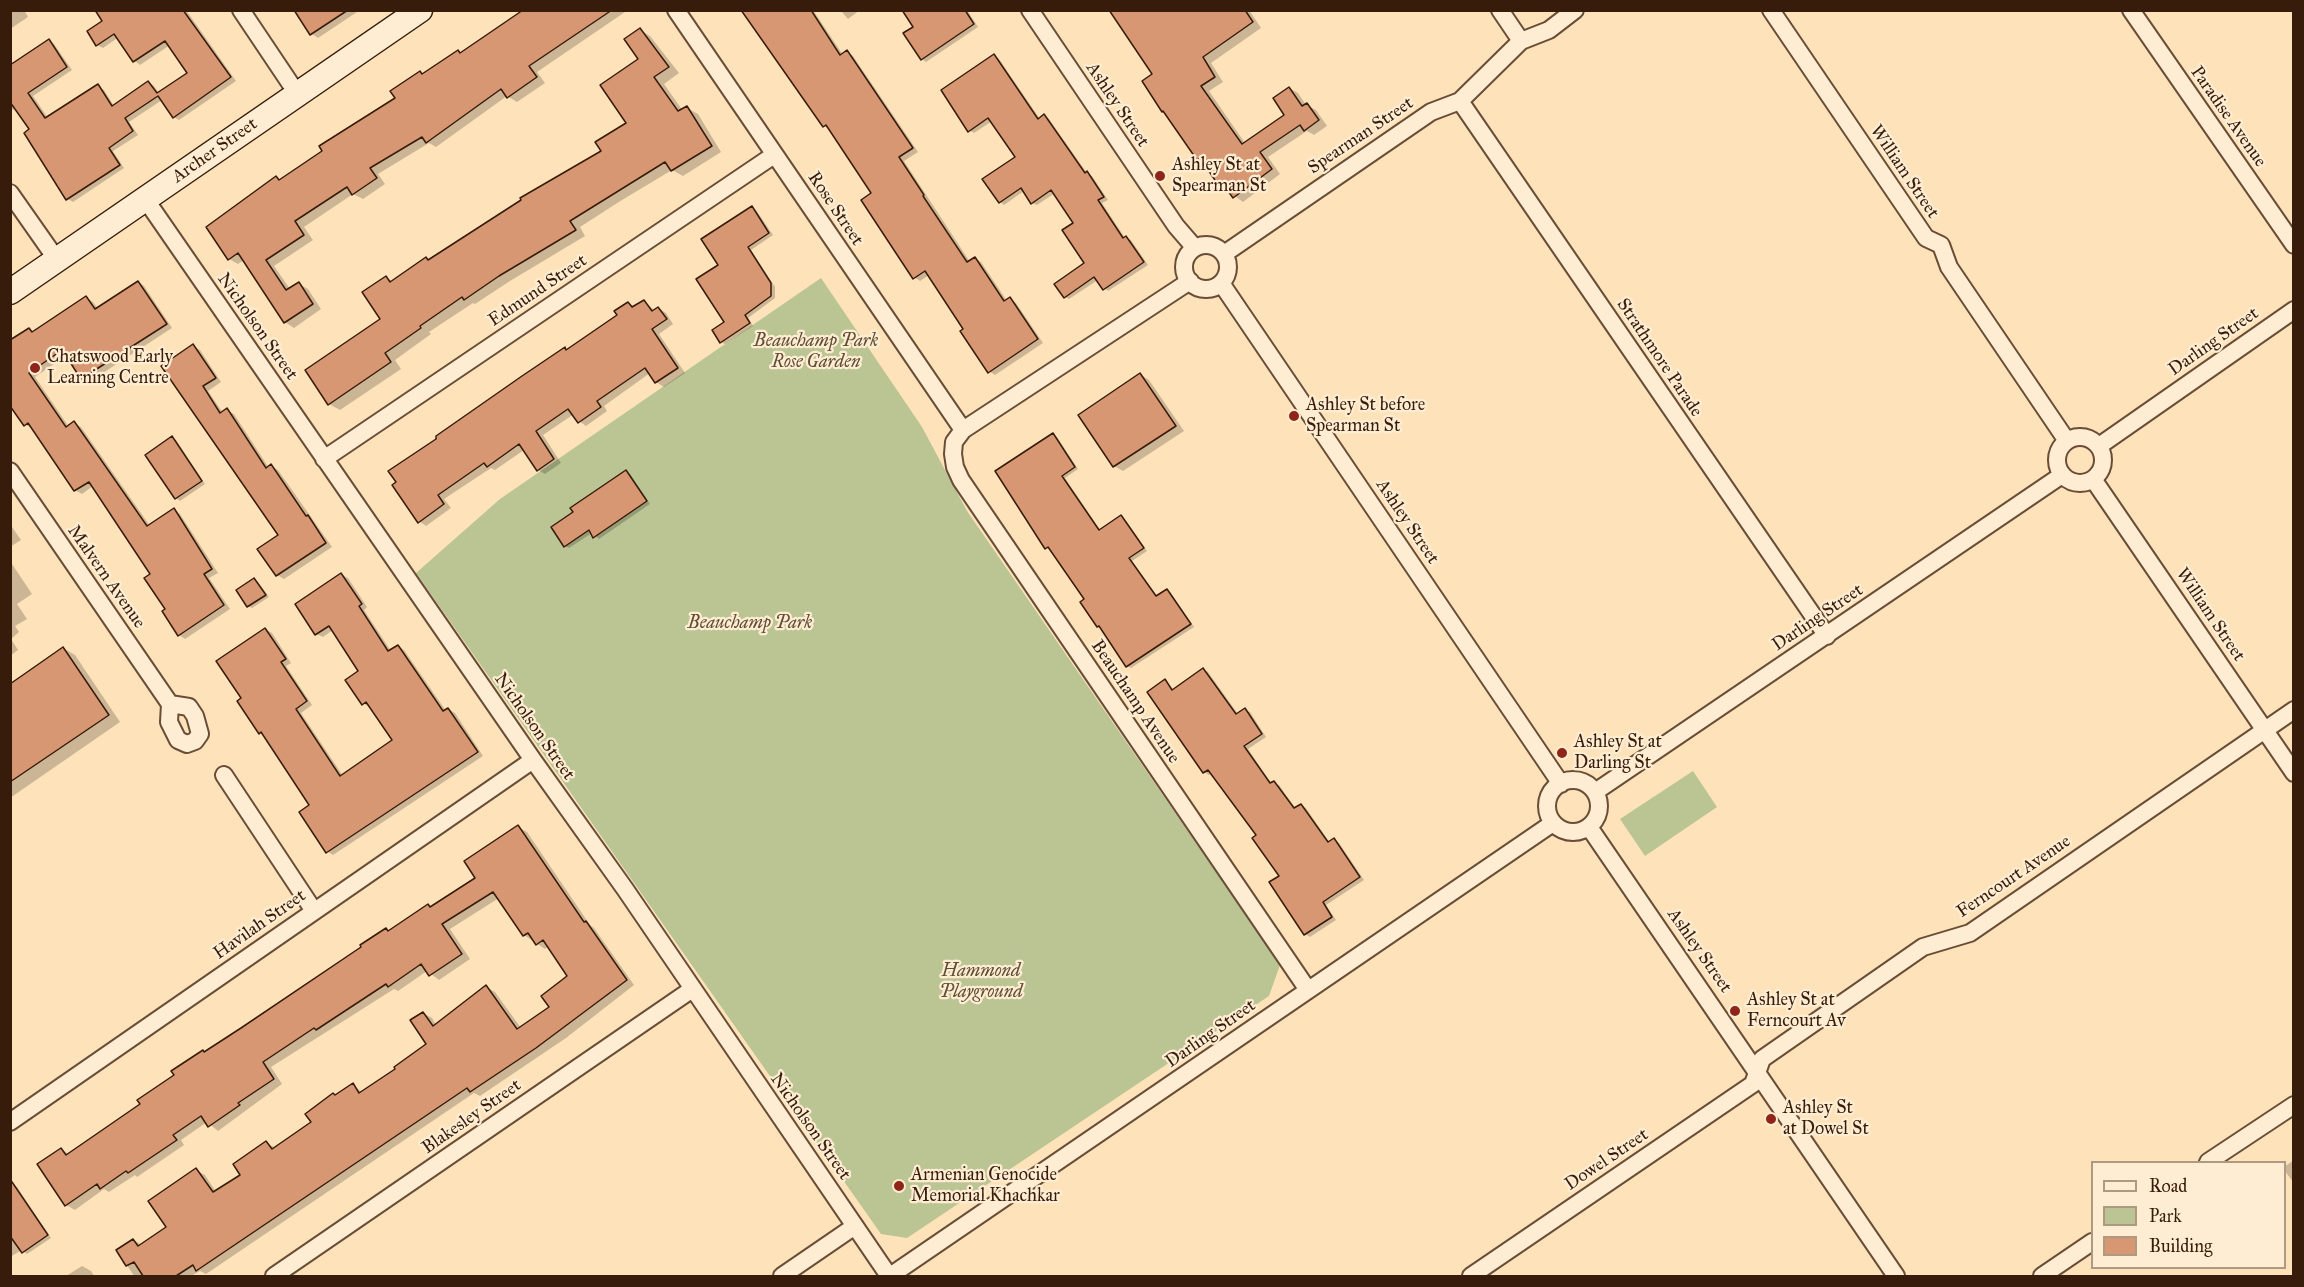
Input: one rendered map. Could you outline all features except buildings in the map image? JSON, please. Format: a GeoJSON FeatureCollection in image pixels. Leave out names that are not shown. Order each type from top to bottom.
{"type":"FeatureCollection","features":[{"type":"Feature","properties":{"kind":"main road","name":"Archer Street"},"geometry":{"type":"LineString","coordinates":[[10,292],[420,10]]}},
{"type":"Feature","properties":{"kind":"street"},"geometry":{"type":"LineString","coordinates":[[241,10],[298,95]]}},
{"type":"Feature","properties":{"kind":"street","name":"Rose Street"},"geometry":{"type":"LineString","coordinates":[[676,10],[963,430]]}},
{"type":"Feature","properties":{"kind":"street","name":"Ashley Street"},"geometry":{"type":"LineString","coordinates":[[1030,10],[1176,226],[1195,248]]}},
{"type":"Feature","properties":{"kind":"street"},"geometry":{"type":"LineString","coordinates":[[1500,10],[1521,41]]}},
{"type":"Feature","properties":{"kind":"street","name":"Spearman Street"},"geometry":{"type":"LineString","coordinates":[[1224,254],[1431,112],[1460,101],[1521,41],[1549,30],[1575,10]]}},
{"type":"Feature","properties":{"kind":"street","name":"William Street"},"geometry":{"type":"LineString","coordinates":[[1771,10],[1926,238],[1941,245],[1949,267],[2067,441]]}},
{"type":"Feature","properties":{"kind":"street","name":"Paradise Avenue"},"geometry":{"type":"LineString","coordinates":[[2131,10],[2294,245]]}},
{"type":"Feature","properties":{"kind":"street","name":"Strathmore Parade"},"geometry":{"type":"LineString","coordinates":[[1460,101],[1827,636]]}},
{"type":"Feature","properties":{"kind":"street","name":"Edmund Street"},"geometry":{"type":"LineString","coordinates":[[324,459],[774,155]]}},
{"type":"Feature","properties":{"kind":"street"},"geometry":{"type":"LineString","coordinates":[[10,193],[57,260]]}},
{"type":"Feature","properties":{"kind":"street","name":"Nicholson Street"},"geometry":{"type":"LineString","coordinates":[[146,200],[890,1276]]}},
{"type":"Feature","properties":{"kind":"street"},"geometry":{"type":"LineString","coordinates":[[1211,246],[1224,254],[1228,267],[1225,279],[1216,287],[1204,289],[1194,285],[1186,275],[1185,263],[1190,252],[1195,248],[1211,246]]}},
{"type":"Feature","properties":{"kind":"street"},"geometry":{"type":"LineString","coordinates":[[963,430],[1190,281]]}},
{"type":"Feature","properties":{"kind":"street","name":"Ashley Street"},"geometry":{"type":"LineString","coordinates":[[1221,283],[1561,784]]}},
{"type":"Feature","properties":{"kind":"street","name":"Darling Street"},"geometry":{"type":"LineString","coordinates":[[2099,446],[2294,310]]}},
{"type":"Feature","properties":{"kind":"street","name":"Beauchamp Avenue"},"geometry":{"type":"LineString","coordinates":[[963,430],[954,442],[952,454],[961,480],[1308,990]]}},
{"type":"Feature","properties":{"kind":"street"},"geometry":{"type":"LineString","coordinates":[[2080,437],[2094,441],[2099,446],[2102,453],[2102,468],[2093,479],[2077,483],[2062,475],[2057,457],[2067,441],[2080,437]]}},
{"type":"Feature","properties":{"kind":"street","name":"Malvern Avenue"},"geometry":{"type":"LineString","coordinates":[[10,471],[170,704]]}},
{"type":"Feature","properties":{"kind":"street","name":"Darling Street"},"geometry":{"type":"LineString","coordinates":[[1595,792],[2062,475]]}},
{"type":"Feature","properties":{"kind":"street","name":"William Street"},"geometry":{"type":"LineString","coordinates":[[2093,479],[2294,773]]}},
{"type":"Feature","properties":{"kind":"street","name":"Ferncourt Avenue"},"geometry":{"type":"LineString","coordinates":[[1758,1071],[1762,1059],[1923,947],[1970,933],[2294,710]]}},
{"type":"Feature","properties":{"kind":"street","name":"Havilah Street"},"geometry":{"type":"LineString","coordinates":[[10,1122],[533,760]]}},
{"type":"Feature","properties":{"kind":"street"},"geometry":{"type":"LineString","coordinates":[[224,775],[314,911]]}},
{"type":"Feature","properties":{"kind":"street"},"geometry":{"type":"LineString","coordinates":[[1579,781],[1595,792],[1598,799],[1598,815],[1589,827],[1574,832],[1559,828],[1553,823],[1549,816],[1548,801],[1550,794],[1561,784],[1579,781]]}},
{"type":"Feature","properties":{"kind":"street","name":"Darling Street"},"geometry":{"type":"LineString","coordinates":[[890,1276],[1553,823]]}},
{"type":"Feature","properties":{"kind":"street","name":"Ashley Street"},"geometry":{"type":"LineString","coordinates":[[1589,827],[1896,1276]]}},
{"type":"Feature","properties":{"kind":"street","name":"Blakesley Street"},"geometry":{"type":"LineString","coordinates":[[274,1276],[691,990]]}},
{"type":"Feature","properties":{"kind":"street","name":"Dowel Street"},"geometry":{"type":"LineString","coordinates":[[1471,1276],[1753,1083],[1758,1071]]}},
{"type":"Feature","properties":{"kind":"street"},"geometry":{"type":"LineString","coordinates":[[2210,1161],[2294,1105]]}},
{"type":"Feature","properties":{"kind":"street"},"geometry":{"type":"LineString","coordinates":[[782,1276],[855,1226]]}},
{"type":"Feature","properties":{"kind":"street"},"geometry":{"type":"LineString","coordinates":[[2042,1276],[2091,1243]]}},
{"type":"Feature","properties":{"kind":"green space","name":"Beauchamp Park"},"geometry":{"type":"Polygon","coordinates":[[[821,278],[922,427],[967,511],[1280,965],[1269,996],[907,1238],[881,1234],[416,573],[500,499],[821,278]]]}},
{"type":"Feature","properties":{"kind":"green space"},"geometry":{"type":"Polygon","coordinates":[[[1693,771],[1717,807],[1645,856],[1620,819],[1693,771]]]}},
{"type":"Feature","properties":{"kind":"place","name":"Ashley St at Spearman St"},"geometry":{"type":"Point","coordinates":[1160,176]}},
{"type":"Feature","properties":{"kind":"place","name":"Chatswood Early Learning Centre"},"geometry":{"type":"Point","coordinates":[35,368]}},
{"type":"Feature","properties":{"kind":"place","name":"Ashley St before Spearman St"},"geometry":{"type":"Point","coordinates":[1294,416]}},
{"type":"Feature","properties":{"kind":"place","name":"Ashley St at Darling St"},"geometry":{"type":"Point","coordinates":[1562,753]}},
{"type":"Feature","properties":{"kind":"place","name":"Ashley St at Ferncourt Av"},"geometry":{"type":"Point","coordinates":[1735,1011]}},
{"type":"Feature","properties":{"kind":"place","name":"Ashley St at Dowel St"},"geometry":{"type":"Point","coordinates":[1771,1119]}},
{"type":"Feature","properties":{"kind":"place","name":"Armenian Genocide Memorial Khachkar"},"geometry":{"type":"Point","coordinates":[899,1186]}},
{"type":"Feature","properties":{"kind":"park label","name":"Beauchamp Park Rose Garden"},"geometry":{"type":"Point","coordinates":[816,352]}},
{"type":"Feature","properties":{"kind":"park label","name":"Hammond Playground"},"geometry":{"type":"Point","coordinates":[981,982]}}]}
